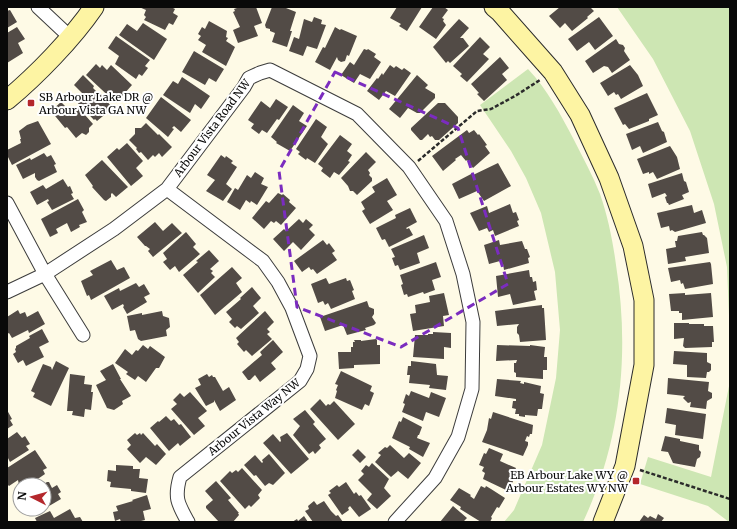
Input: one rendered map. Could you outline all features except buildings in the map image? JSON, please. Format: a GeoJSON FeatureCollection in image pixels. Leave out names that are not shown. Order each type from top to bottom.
{"type":"FeatureCollection","features":[{"type":"Feature","properties":{"kind":"street"},"geometry":{"type":"LineString","coordinates":[[38,7],[70,37]]}},
{"type":"Feature","properties":{"kind":"street"},"geometry":{"type":"LineString","coordinates":[[494,7],[553,72],[580,115],[610,178],[633,246],[644,300],[644,365],[625,466],[603,522]]}},
{"type":"Feature","properties":{"kind":"street"},"geometry":{"type":"LineString","coordinates":[[7,100],[28,83],[70,37],[92,8]]}},
{"type":"Feature","properties":{"kind":"street","name":"Arbour Vista Road NW"},"geometry":{"type":"LineString","coordinates":[[7,292],[45,274],[114,230],[167,190],[244,87],[249,78],[270,70],[357,114],[409,167],[446,221],[464,274],[473,322],[472,389],[458,437],[435,478],[395,522]]}},
{"type":"Feature","properties":{"kind":"street","name":"Arbour Vista Way NW"},"geometry":{"type":"LineString","coordinates":[[167,190],[263,261],[278,282],[292,308],[310,356],[307,369],[300,381],[180,477],[176,490],[178,505],[188,522]]}},
{"type":"Feature","properties":{"kind":"street"},"geometry":{"type":"LineString","coordinates":[[7,203],[45,274],[83,335]]}},
{"type":"Feature","properties":{"kind":"path"},"geometry":{"type":"LineString","coordinates":[[409,167],[420,160],[477,111],[491,109],[541,80]]}},
{"type":"Feature","properties":{"kind":"path"},"geometry":{"type":"LineString","coordinates":[[640,469],[730,499]]}},
{"type":"Feature","properties":{"kind":"highlighted area"},"geometry":{"type":"Polygon","coordinates":[[[335,72],[458,128],[508,284],[401,347],[297,307],[279,171],[335,72]]]}},
{"type":"Feature","properties":{"kind":"green space"},"geometry":{"type":"Polygon","coordinates":[[[617,7],[730,7],[730,340],[727,267],[714,204],[690,131],[653,59],[617,7]]]}},
{"type":"Feature","properties":{"kind":"green space"},"geometry":{"type":"Polygon","coordinates":[[[528,69],[559,112],[588,167],[600,194],[612,238],[615,256],[622,331],[622,364],[619,396],[614,428],[606,460],[596,491],[583,522],[504,522],[514,510],[542,445],[556,378],[560,330],[555,272],[541,213],[526,178],[511,151],[480,105],[528,69]]]}},
{"type":"Feature","properties":{"kind":"green space"},"geometry":{"type":"Polygon","coordinates":[[[730,381],[729,522],[708,506],[640,484],[648,457],[711,477],[730,381]]]}},
{"type":"Feature","properties":{"kind":"place","name":"SB Arbour Lake DR @ Arbour Vista GA NW"},"geometry":{"type":"Point","coordinates":[31,103]}},
{"type":"Feature","properties":{"kind":"place","name":"EB Arbour Lake WY @ Arbour Estates WY NW"},"geometry":{"type":"Point","coordinates":[636,481]}}]}
